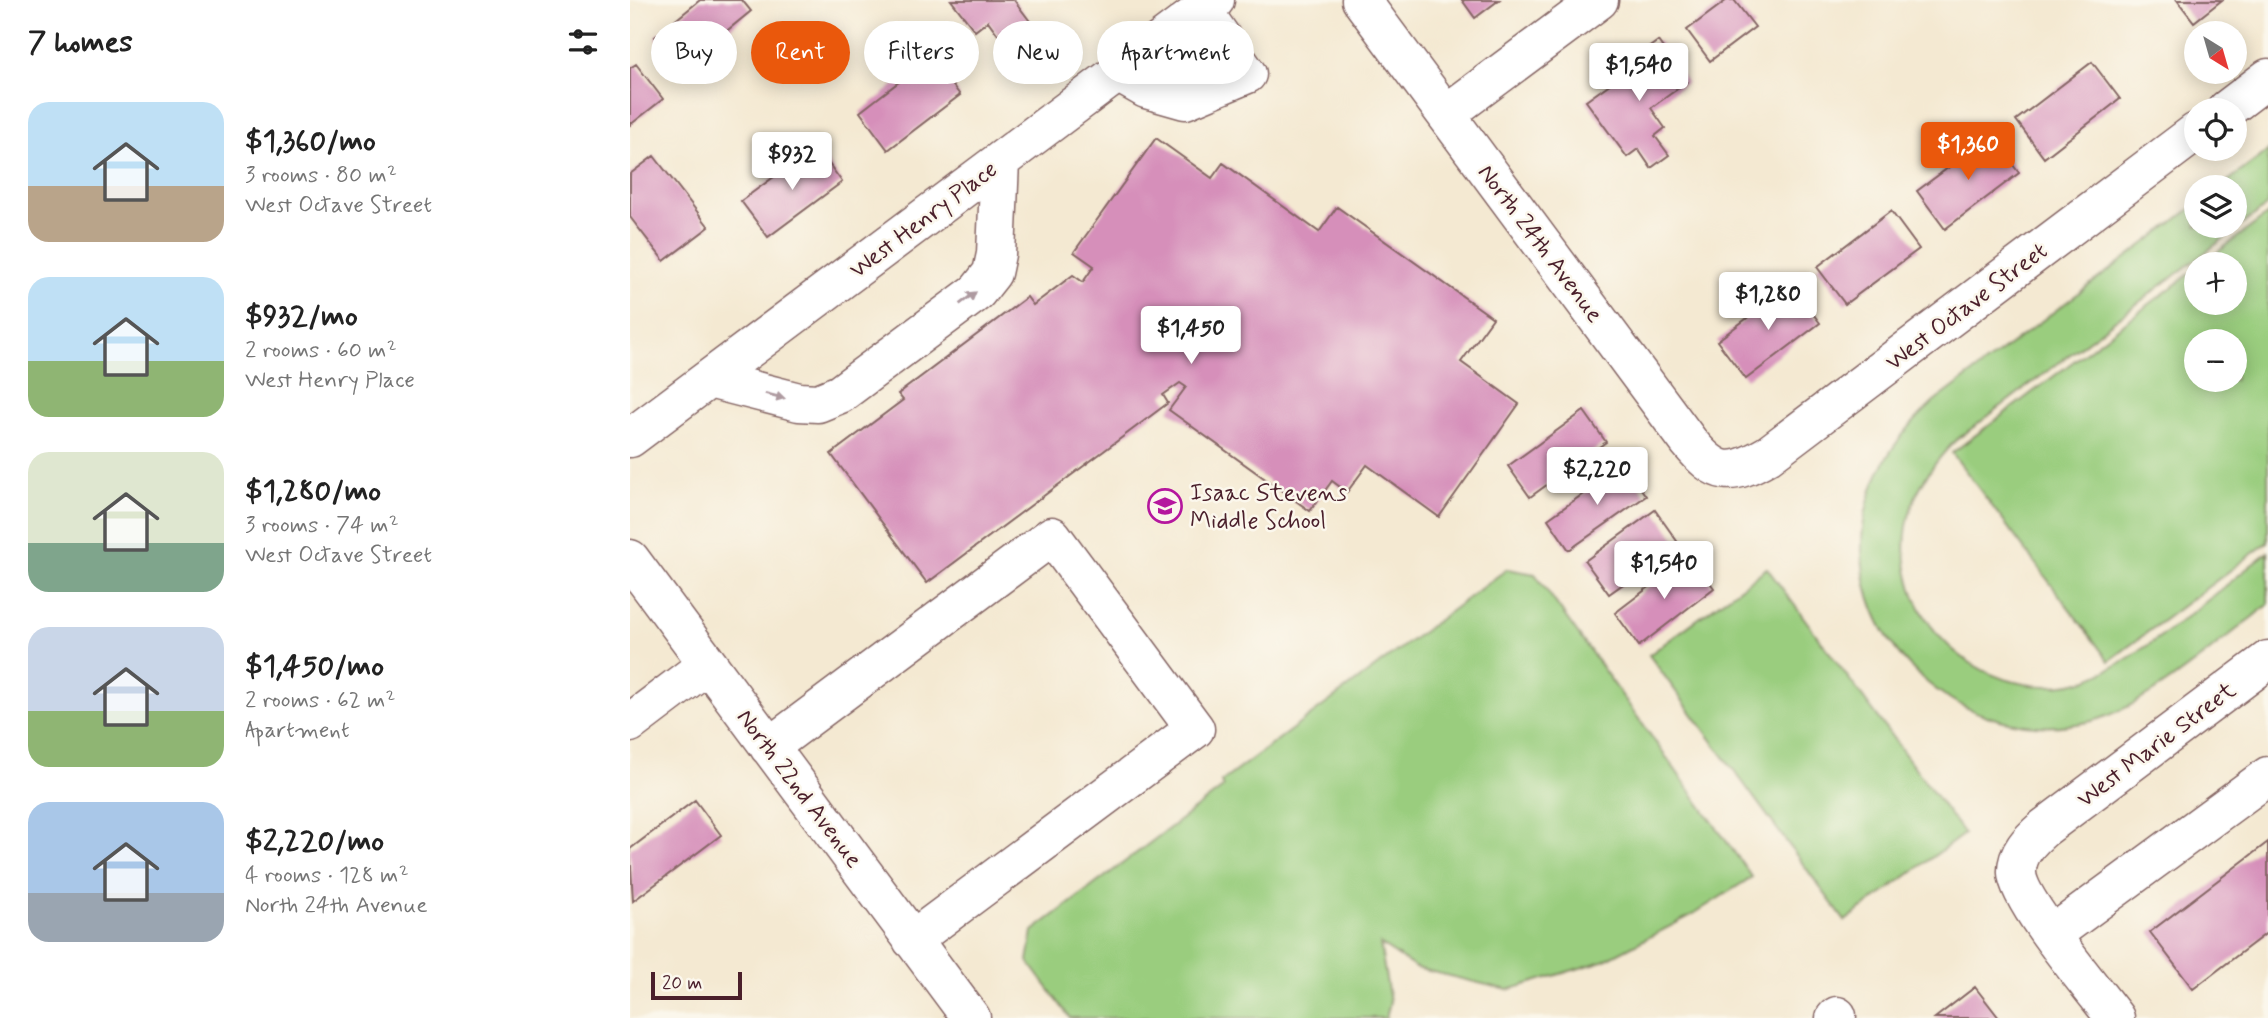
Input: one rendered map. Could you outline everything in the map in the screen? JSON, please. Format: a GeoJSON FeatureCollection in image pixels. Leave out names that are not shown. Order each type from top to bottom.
{"type":"FeatureCollection","features":[{"type":"Feature","properties":{"kind":"street","name":"North 24th Avenue"},"geometry":{"type":"LineString","coordinates":[[1361,0],[1689,442],[1715,469],[1731,471]]}},
{"type":"Feature","properties":{"kind":"street"},"geometry":{"type":"LineString","coordinates":[[1446,114],[1598,0]]}},
{"type":"Feature","properties":{"kind":"street"},"geometry":{"type":"LineString","coordinates":[[1208,5],[1217,21]]}},
{"type":"Feature","properties":{"kind":"street","name":"West Henry Place"},"geometry":{"type":"LineString","coordinates":[[1187,21],[1208,5]]}},
{"type":"Feature","properties":{"kind":"street"},"geometry":{"type":"LineString","coordinates":[[2242,98],[2268,78]]}},
{"type":"Feature","properties":{"kind":"street","name":"West Henry Place"},"geometry":{"type":"LineString","coordinates":[[630,438],[1103,84]]}},
{"type":"Feature","properties":{"kind":"street"},"geometry":{"type":"LineString","coordinates":[[1137,84],[1185,100],[1223,84]]}},
{"type":"Feature","properties":{"kind":"street","name":"West Octave Street"},"geometry":{"type":"LineString","coordinates":[[1731,471],[1768,455],[2184,141]]}},
{"type":"Feature","properties":{"kind":"street"},"geometry":{"type":"LineString","coordinates":[[709,379],[799,402],[818,403],[841,394],[977,292],[992,273],[996,254],[1000,161]]}},
{"type":"Feature","properties":{"kind":"street"},"geometry":{"type":"LineString","coordinates":[[769,747],[1052,536],[1195,729],[912,940]]}},
{"type":"Feature","properties":{"kind":"street","name":"North 22nd Avenue"},"geometry":{"type":"LineString","coordinates":[[630,559],[971,1018]]}},
{"type":"Feature","properties":{"kind":"street","name":"West Marie Street"},"geometry":{"type":"LineString","coordinates":[[2053,934],[2020,886],[2017,872],[2024,849],[2044,828],[2268,660]]}},
{"type":"Feature","properties":{"kind":"street"},"geometry":{"type":"LineString","coordinates":[[630,723],[708,664]]}},
{"type":"Feature","properties":{"kind":"street"},"geometry":{"type":"LineString","coordinates":[[2115,1018],[2053,934],[2268,776]]}},
{"type":"Feature","properties":{"kind":"green space"},"geometry":{"type":"Polygon","coordinates":[[[2268,151],[2268,205],[2247,221],[2247,175],[2236,175],[2268,151]]]}},
{"type":"Feature","properties":{"kind":"green space"},"geometry":{"type":"Polygon","coordinates":[[[2184,214],[2184,238],[2224,238],[2206,252],[2184,252],[2184,268],[1955,441],[1935,463],[1912,506],[1905,543],[1909,578],[1922,611],[1942,639],[1968,662],[2000,677],[2034,685],[2071,684],[2118,665],[2172,628],[2268,552],[2268,605],[2161,687],[2137,702],[2092,721],[2044,726],[1997,719],[1955,701],[1918,674],[1889,639],[1870,598],[1862,551],[1868,502],[1879,473],[1902,435],[1934,402],[2184,214]]]}},
{"type":"Feature","properties":{"kind":"green space"},"geometry":{"type":"Polygon","coordinates":[[[2268,214],[2268,542],[2109,661],[1952,453],[2184,278],[2184,315],[2247,315],[2247,252],[2218,252],[2236,238],[2247,238],[2247,230],[2268,214]]]}},
{"type":"Feature","properties":{"kind":"green space"},"geometry":{"type":"Polygon","coordinates":[[[1767,568],[1964,834],[1845,921],[1649,655],[1767,568]]]}},
{"type":"Feature","properties":{"kind":"green space"},"geometry":{"type":"Polygon","coordinates":[[[1507,569],[1535,574],[1752,877],[1692,915],[1603,961],[1508,990],[1416,968],[1380,944],[1390,1002],[1386,1018],[1070,1018],[1028,961],[1033,931],[1224,787],[1221,782],[1507,569]]]}},
{"type":"Feature","properties":{"kind":"building"},"geometry":{"type":"Polygon","coordinates":[[[700,0],[742,0],[751,11],[737,22],[674,21],[700,0]]]}},
{"type":"Feature","properties":{"kind":"building"},"geometry":{"type":"Polygon","coordinates":[[[951,0],[1014,0],[1030,21],[993,21],[993,28],[988,21],[979,28],[979,21],[967,21],[951,0]]]}},
{"type":"Feature","properties":{"kind":"building"},"geometry":{"type":"Polygon","coordinates":[[[1462,0],[1499,0],[1475,18],[1462,0]]]}},
{"type":"Feature","properties":{"kind":"building"},"geometry":{"type":"Polygon","coordinates":[[[1727,0],[1734,0],[1755,27],[1710,61],[1687,30],[1727,0]]]}},
{"type":"Feature","properties":{"kind":"building"},"geometry":{"type":"Polygon","coordinates":[[[2177,0],[2222,0],[2195,21],[2177,0]]]}},
{"type":"Feature","properties":{"kind":"building"},"geometry":{"type":"Polygon","coordinates":[[[1658,41],[1687,82],[1651,108],[1665,128],[1655,136],[1669,155],[1651,168],[1638,149],[1627,157],[1586,101],[1632,68],[1628,63],[1658,41]]]}},
{"type":"Feature","properties":{"kind":"building"},"geometry":{"type":"Polygon","coordinates":[[[2092,62],[2120,99],[2044,158],[2016,120],[2092,62]]]}},
{"type":"Feature","properties":{"kind":"building"},"geometry":{"type":"Polygon","coordinates":[[[636,64],[663,99],[630,125],[630,68],[636,64]]]}},
{"type":"Feature","properties":{"kind":"building"},"geometry":{"type":"Polygon","coordinates":[[[896,84],[952,84],[960,95],[888,150],[860,112],[896,84]]]}},
{"type":"Feature","properties":{"kind":"building"},"geometry":{"type":"Polygon","coordinates":[[[1991,136],[2019,173],[1945,229],[1917,191],[1991,136]]]}},
{"type":"Feature","properties":{"kind":"building"},"geometry":{"type":"Polygon","coordinates":[[[1156,138],[1212,178],[1223,163],[1319,232],[1337,207],[1493,318],[1461,362],[1519,404],[1439,517],[1367,465],[1347,492],[1332,481],[1310,511],[1169,410],[1186,387],[1180,383],[1163,395],[1168,403],[927,583],[831,454],[903,400],[898,394],[1027,297],[1033,305],[1073,275],[1083,282],[1094,266],[1074,252],[1156,138]]]}},
{"type":"Feature","properties":{"kind":"building"},"geometry":{"type":"Polygon","coordinates":[[[816,146],[842,182],[768,237],[741,201],[816,146]]]}},
{"type":"Feature","properties":{"kind":"building"},"geometry":{"type":"Polygon","coordinates":[[[654,156],[709,227],[664,261],[630,217],[630,174],[654,156]]]}},
{"type":"Feature","properties":{"kind":"building"},"geometry":{"type":"Polygon","coordinates":[[[1891,211],[1919,249],[1845,304],[1817,267],[1891,211]]]}},
{"type":"Feature","properties":{"kind":"building"},"geometry":{"type":"Polygon","coordinates":[[[1791,285],[1820,323],[1746,379],[1717,341],[1791,285]]]}},
{"type":"Feature","properties":{"kind":"building"},"geometry":{"type":"Polygon","coordinates":[[[1584,411],[1606,442],[1530,497],[1508,466],[1584,411]]]}},
{"type":"Feature","properties":{"kind":"building"},"geometry":{"type":"Polygon","coordinates":[[[1624,465],[1646,496],[1569,550],[1548,519],[1624,465]]]}},
{"type":"Feature","properties":{"kind":"building"},"geometry":{"type":"Polygon","coordinates":[[[1655,510],[1679,544],[1609,594],[1585,561],[1655,510]]]}},
{"type":"Feature","properties":{"kind":"building"},"geometry":{"type":"Polygon","coordinates":[[[1690,556],[1714,588],[1639,646],[1615,613],[1690,556]]]}},
{"type":"Feature","properties":{"kind":"building"},"geometry":{"type":"Polygon","coordinates":[[[695,800],[721,835],[633,901],[630,849],[695,800]]]}},
{"type":"Feature","properties":{"kind":"building"},"geometry":{"type":"Polygon","coordinates":[[[2268,842],[2268,932],[2193,989],[2150,932],[2268,842]]]}},
{"type":"Feature","properties":{"kind":"building"},"geometry":{"type":"Polygon","coordinates":[[[1975,987],[1999,1018],[1935,1018],[1975,987]]]}},
{"type":"Feature","properties":{"kind":"place","name":"Isaac Stevens Middle School"},"geometry":{"type":"Point","coordinates":[1165,506]}}]}
